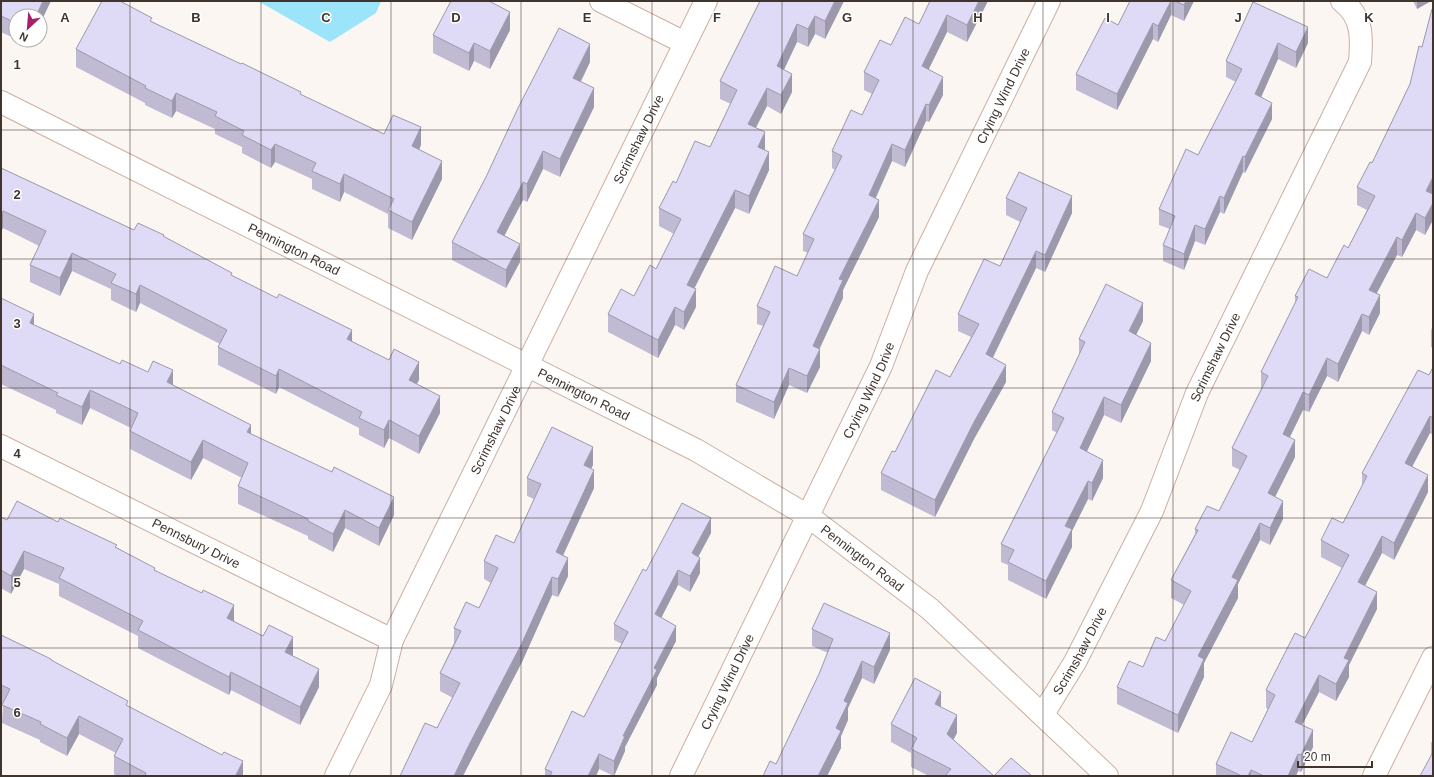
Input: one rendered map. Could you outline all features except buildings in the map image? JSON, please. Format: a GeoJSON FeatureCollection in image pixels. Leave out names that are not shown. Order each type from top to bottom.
{"type":"FeatureCollection","features":[{"type":"Feature","properties":{"kind":"street"},"geometry":{"type":"LineString","coordinates":[[601,1],[685,43]]}},
{"type":"Feature","properties":{"kind":"street","name":"Scrimshaw Drive"},"geometry":{"type":"LineString","coordinates":[[336,776],[381,684],[392,640],[706,1]]}},
{"type":"Feature","properties":{"kind":"street","name":"Crying Wind Drive"},"geometry":{"type":"LineString","coordinates":[[681,776],[881,366],[917,271],[1049,1]]}},
{"type":"Feature","properties":{"kind":"street","name":"Scrimshaw Drive"},"geometry":{"type":"LineString","coordinates":[[1043,714],[1075,662],[1152,511],[1197,393],[1360,62],[1362,40],[1359,23],[1342,1]]}},
{"type":"Feature","properties":{"kind":"street","name":"Pennington Road"},"geometry":{"type":"LineString","coordinates":[[1,102],[528,364],[696,450],[808,516],[930,609],[1107,776]]}},
{"type":"Feature","properties":{"kind":"street","name":"Pennsbury Drive"},"geometry":{"type":"LineString","coordinates":[[1,446],[392,640]]}},
{"type":"Feature","properties":{"kind":"street"},"geometry":{"type":"LineString","coordinates":[[1374,776],[1433,658]]}},
{"type":"Feature","properties":{"kind":"water"},"geometry":{"type":"Polygon","coordinates":[[[258,1],[381,1],[376,13],[330,42],[258,1]]]}}]}
